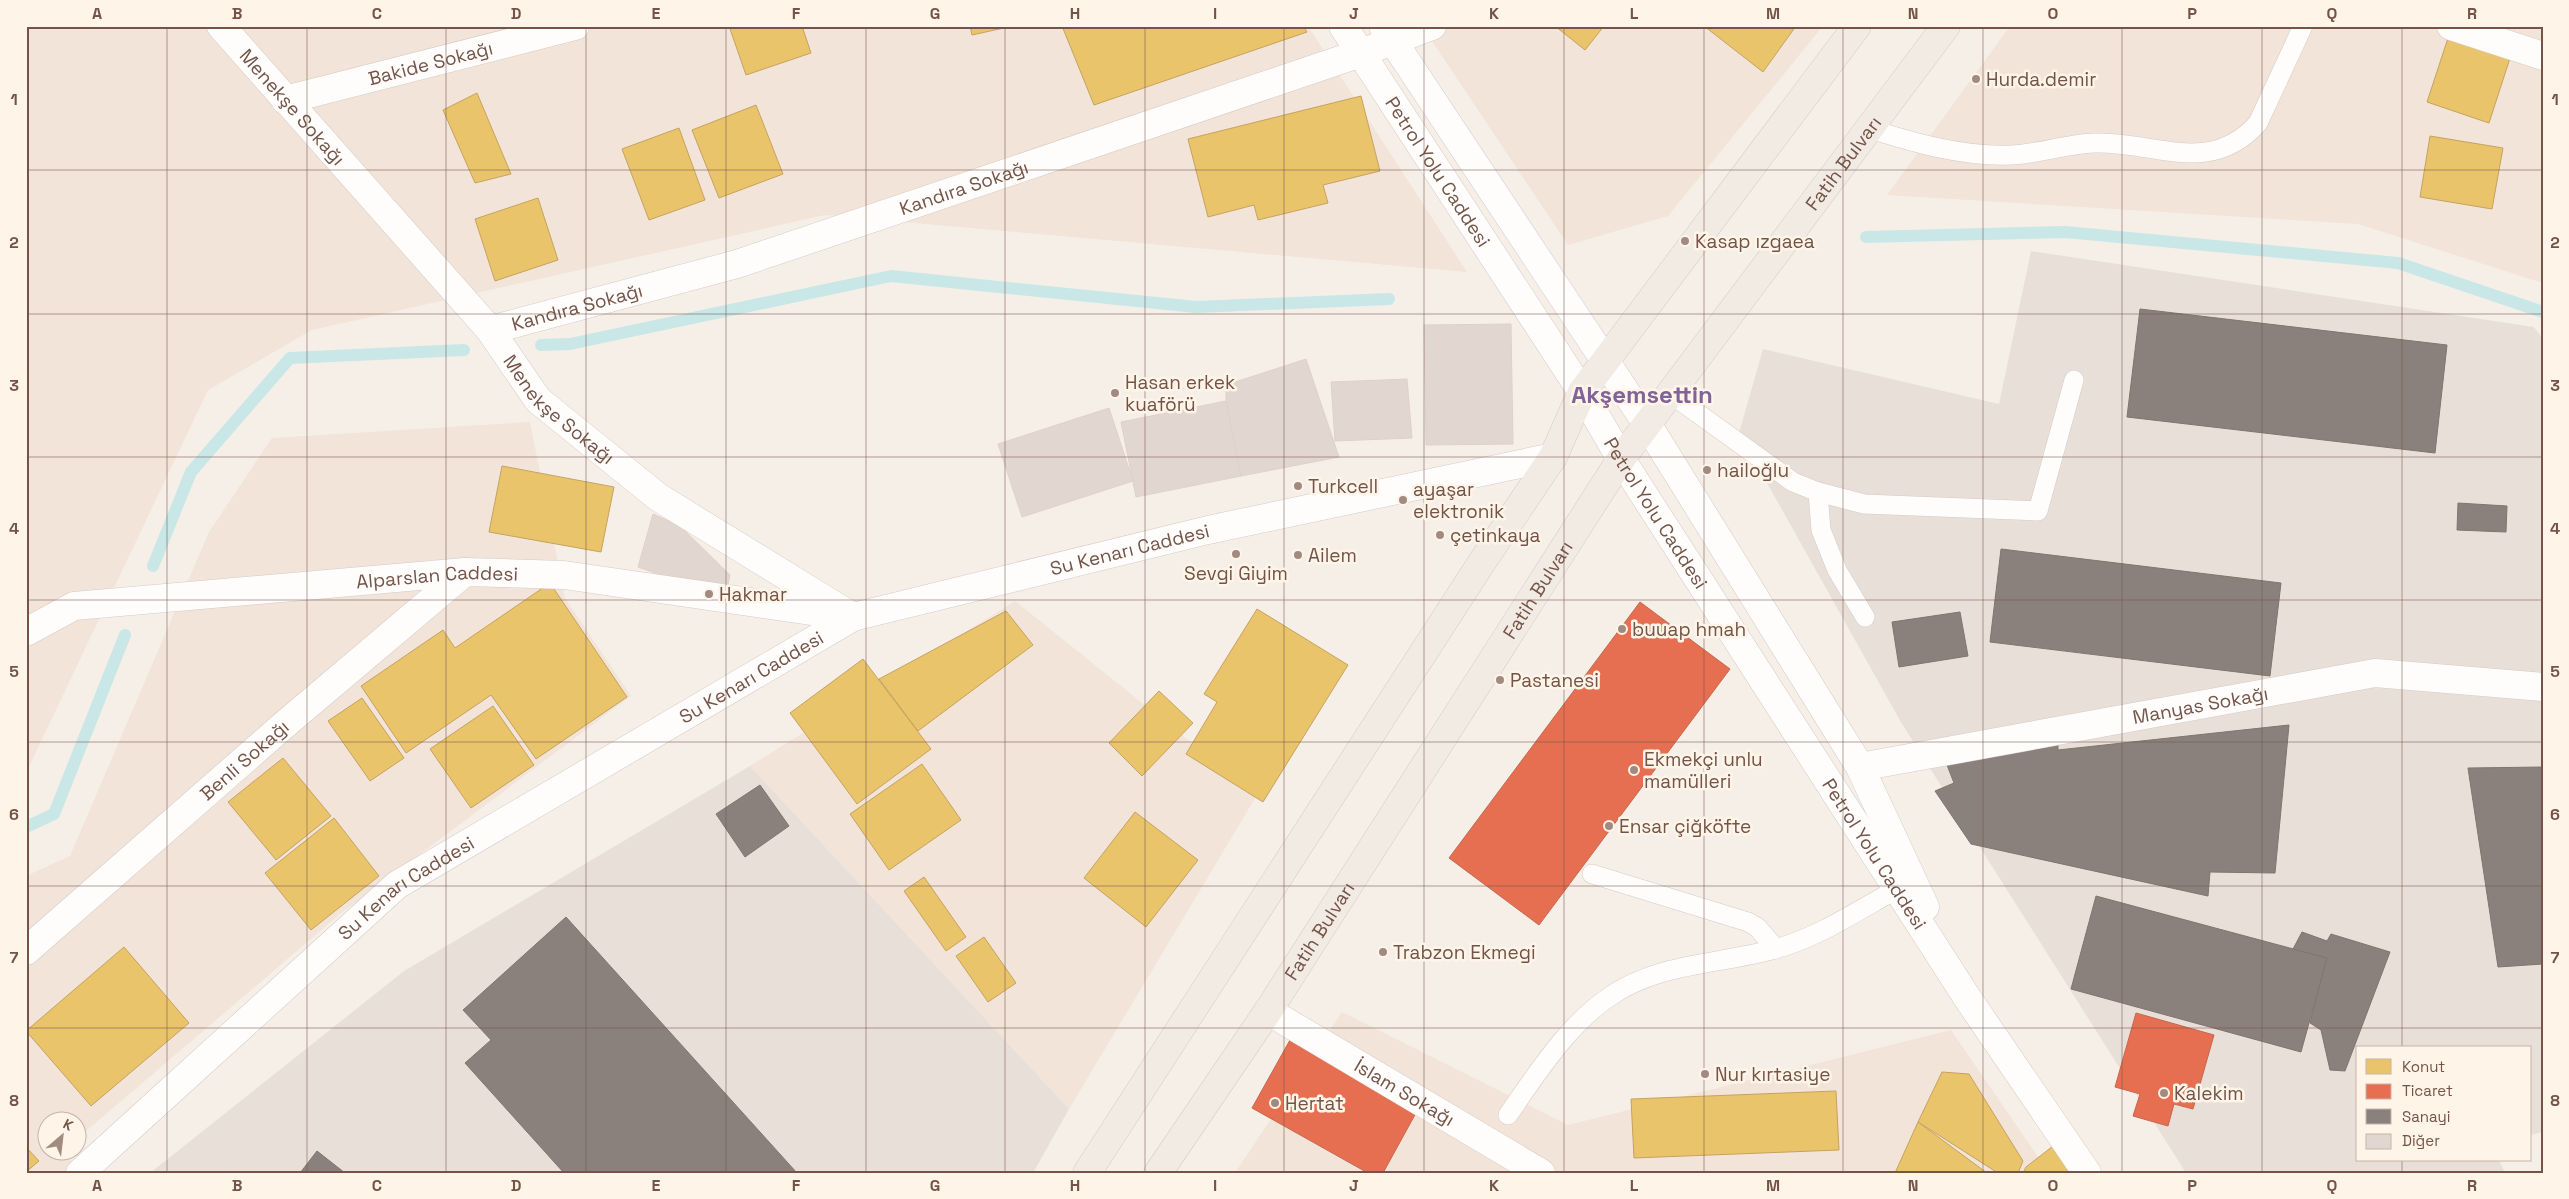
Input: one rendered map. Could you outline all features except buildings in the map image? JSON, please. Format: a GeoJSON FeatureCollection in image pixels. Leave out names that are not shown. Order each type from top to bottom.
{"type":"FeatureCollection","features":[{"type":"Feature","properties":{"kind":"main road"},"geometry":{"type":"LineString","coordinates":[[1087,1173],[1477,570],[1553,457],[1582,392],[1856,26]]}},
{"type":"Feature","properties":{"kind":"main road","name":"Fatih Bulvarı"},"geometry":{"type":"LineString","coordinates":[[1158,1173],[1268,1011],[1622,459],[1946,26]]}},
{"type":"Feature","properties":{"kind":"street","name":"Menekşe Sokağı"},"geometry":{"type":"LineString","coordinates":[[221,26],[490,330],[538,400],[658,498],[853,617]]}},
{"type":"Feature","properties":{"kind":"street","name":"Bakide Sokağı"},"geometry":{"type":"LineString","coordinates":[[285,100],[575,26]]}},
{"type":"Feature","properties":{"kind":"street","name":"Petrol Yolu Caddesi"},"geometry":{"type":"LineString","coordinates":[[1343,26],[1582,392],[1622,459],[1896,889],[2086,1173]]}},
{"type":"Feature","properties":{"kind":"street","name":"Kandıra Sokağı"},"geometry":{"type":"LineString","coordinates":[[490,330],[737,264],[1361,54],[1388,33],[1432,26]]}},
{"type":"Feature","properties":{"kind":"street"},"geometry":{"type":"LineString","coordinates":[[2451,26],[2543,56]]}},
{"type":"Feature","properties":{"kind":"street","name":"Petrol Yolu Caddesi"},"geometry":{"type":"LineString","coordinates":[[1388,33],[1647,424],[1860,767],[1968,999]]}},
{"type":"Feature","properties":{"kind":"street","name":"Su Kenarı Caddesi"},"geometry":{"type":"LineString","coordinates":[[80,1173],[397,885],[853,617],[1208,530],[1553,457]]}},
{"type":"Feature","properties":{"kind":"street","name":"Alparslan Caddesi"},"geometry":{"type":"LineString","coordinates":[[26,632],[74,606],[465,572],[564,575],[853,617]]}},
{"type":"Feature","properties":{"kind":"street","name":"Benli Sokağı"},"geometry":{"type":"LineString","coordinates":[[26,951],[284,725],[465,572]]}},
{"type":"Feature","properties":{"kind":"street","name":"Manyas Sokağı"},"geometry":{"type":"LineString","coordinates":[[1860,767],[2375,673],[2543,687]]}},
{"type":"Feature","properties":{"kind":"street","name":"İslam Sokağı"},"geometry":{"type":"LineString","coordinates":[[1268,1011],[1541,1173]]}},
{"type":"Feature","properties":{"kind":"lane"},"geometry":{"type":"LineString","coordinates":[[1870,129],[1946,149],[1986,154],[2038,153],[2065,146],[2093,143],[2122,144],[2193,154],[2221,150],[2248,134],[2258,123],[2303,26]]}},
{"type":"Feature","properties":{"kind":"lane"},"geometry":{"type":"LineString","coordinates":[[1670,394],[1793,482],[1818,492],[1864,504],[2038,511],[2074,380]]}},
{"type":"Feature","properties":{"kind":"lane"},"geometry":{"type":"LineString","coordinates":[[1818,492],[1821,530],[1837,570],[1865,617]]}},
{"type":"Feature","properties":{"kind":"lane"},"geometry":{"type":"LineString","coordinates":[[1592,874],[1748,922],[1758,927],[1776,949]]}},
{"type":"Feature","properties":{"kind":"lane"},"geometry":{"type":"LineString","coordinates":[[1508,1115],[1559,1043],[1611,996],[1654,974],[1742,958],[1808,939],[1896,889]]}},
{"type":"Feature","properties":{"kind":"shaded area"},"geometry":{"type":"Polygon","coordinates":[[[26,26],[1308,26],[1467,272],[825,215],[312,330],[208,390],[26,773],[26,26]]]}},
{"type":"Feature","properties":{"kind":"shaded area"},"geometry":{"type":"Polygon","coordinates":[[[1422,26],[1823,26],[1668,216],[1568,245],[1422,26]]]}},
{"type":"Feature","properties":{"kind":"shaded area"},"geometry":{"type":"Polygon","coordinates":[[[2010,26],[2543,26],[2543,283],[2358,224],[1887,195],[2010,26]]]}},
{"type":"Feature","properties":{"kind":"shaded area"},"geometry":{"type":"Polygon","coordinates":[[[2031,251],[2534,327],[2543,339],[2543,1132],[2532,1135],[2532,1046],[2356,1046],[2356,1162],[2500,1162],[2505,1173],[2186,1173],[1902,724],[1739,433],[1763,349],[1999,404],[2031,251]]]}},
{"type":"Feature","properties":{"kind":"shaded area"},"geometry":{"type":"Polygon","coordinates":[[[530,422],[565,598],[631,696],[340,914],[88,1129],[88,1112],[38,1112],[38,1162],[72,1162],[84,1173],[26,1173],[26,876],[70,856],[209,532],[272,438],[530,422]]]}},
{"type":"Feature","properties":{"kind":"shaded area"},"geometry":{"type":"Polygon","coordinates":[[[1015,601],[1257,795],[1069,1109],[750,766],[1015,601]]]}},
{"type":"Feature","properties":{"kind":"shaded area"},"geometry":{"type":"Polygon","coordinates":[[[750,766],[1069,1109],[1033,1173],[150,1173],[404,971],[750,766]]]}},
{"type":"Feature","properties":{"kind":"shaded area"},"geometry":{"type":"Polygon","coordinates":[[[1342,1012],[1568,1125],[1951,1030],[2049,1173],[1235,1173],[1342,1012]]]}},
{"type":"Feature","properties":{"kind":"waterway"},"geometry":{"type":"LineString","coordinates":[[1866,237],[2065,232],[2398,263],[2543,312]]}},
{"type":"Feature","properties":{"kind":"waterway"},"geometry":{"type":"LineString","coordinates":[[541,345],[570,344],[891,276],[1196,307],[1389,299]]}},
{"type":"Feature","properties":{"kind":"waterway"},"geometry":{"type":"LineString","coordinates":[[153,566],[191,472],[290,358],[464,350]]}},
{"type":"Feature","properties":{"kind":"waterway"},"geometry":{"type":"LineString","coordinates":[[26,827],[54,814],[125,635]]}},
{"type":"Feature","properties":{"kind":"place","name":"Hurda.demir"},"geometry":{"type":"Point","coordinates":[1976,79]}},
{"type":"Feature","properties":{"kind":"place","name":"Kasap ızgaea"},"geometry":{"type":"Point","coordinates":[1685,241]}},
{"type":"Feature","properties":{"kind":"place","name":"Hasan erkek kuaförü"},"geometry":{"type":"Point","coordinates":[1115,393]}},
{"type":"Feature","properties":{"kind":"place","name":"hailoğlu"},"geometry":{"type":"Point","coordinates":[1707,470]}},
{"type":"Feature","properties":{"kind":"place","name":"Turkcell"},"geometry":{"type":"Point","coordinates":[1298,486]}},
{"type":"Feature","properties":{"kind":"place","name":"ayaşar elektronik"},"geometry":{"type":"Point","coordinates":[1403,500]}},
{"type":"Feature","properties":{"kind":"place","name":"çetinkaya"},"geometry":{"type":"Point","coordinates":[1440,535]}},
{"type":"Feature","properties":{"kind":"place","name":"Sevgi Giyim"},"geometry":{"type":"Point","coordinates":[1236,554]}},
{"type":"Feature","properties":{"kind":"place","name":"Ailem"},"geometry":{"type":"Point","coordinates":[1298,555]}},
{"type":"Feature","properties":{"kind":"place","name":"Hakmar"},"geometry":{"type":"Point","coordinates":[709,594]}},
{"type":"Feature","properties":{"kind":"place","name":"buuap hmah"},"geometry":{"type":"Point","coordinates":[1622,629]}},
{"type":"Feature","properties":{"kind":"place","name":"Pastanesi"},"geometry":{"type":"Point","coordinates":[1500,680]}},
{"type":"Feature","properties":{"kind":"place","name":"Ekmekçi unlu mamülleri"},"geometry":{"type":"Point","coordinates":[1634,770]}},
{"type":"Feature","properties":{"kind":"place","name":"Ensar çiğköfte"},"geometry":{"type":"Point","coordinates":[1609,826]}},
{"type":"Feature","properties":{"kind":"place","name":"Trabzon Ekmegi"},"geometry":{"type":"Point","coordinates":[1383,952]}},
{"type":"Feature","properties":{"kind":"place","name":"Nur kırtasiye"},"geometry":{"type":"Point","coordinates":[1705,1074]}},
{"type":"Feature","properties":{"kind":"place","name":"Kalekim"},"geometry":{"type":"Point","coordinates":[2164,1093]}},
{"type":"Feature","properties":{"kind":"place","name":"Hertat"},"geometry":{"type":"Point","coordinates":[1275,1103]}},
{"type":"Feature","properties":{"kind":"district","name":"Akşemsettin"},"geometry":{"type":"Point","coordinates":[1642,394]}}]}
